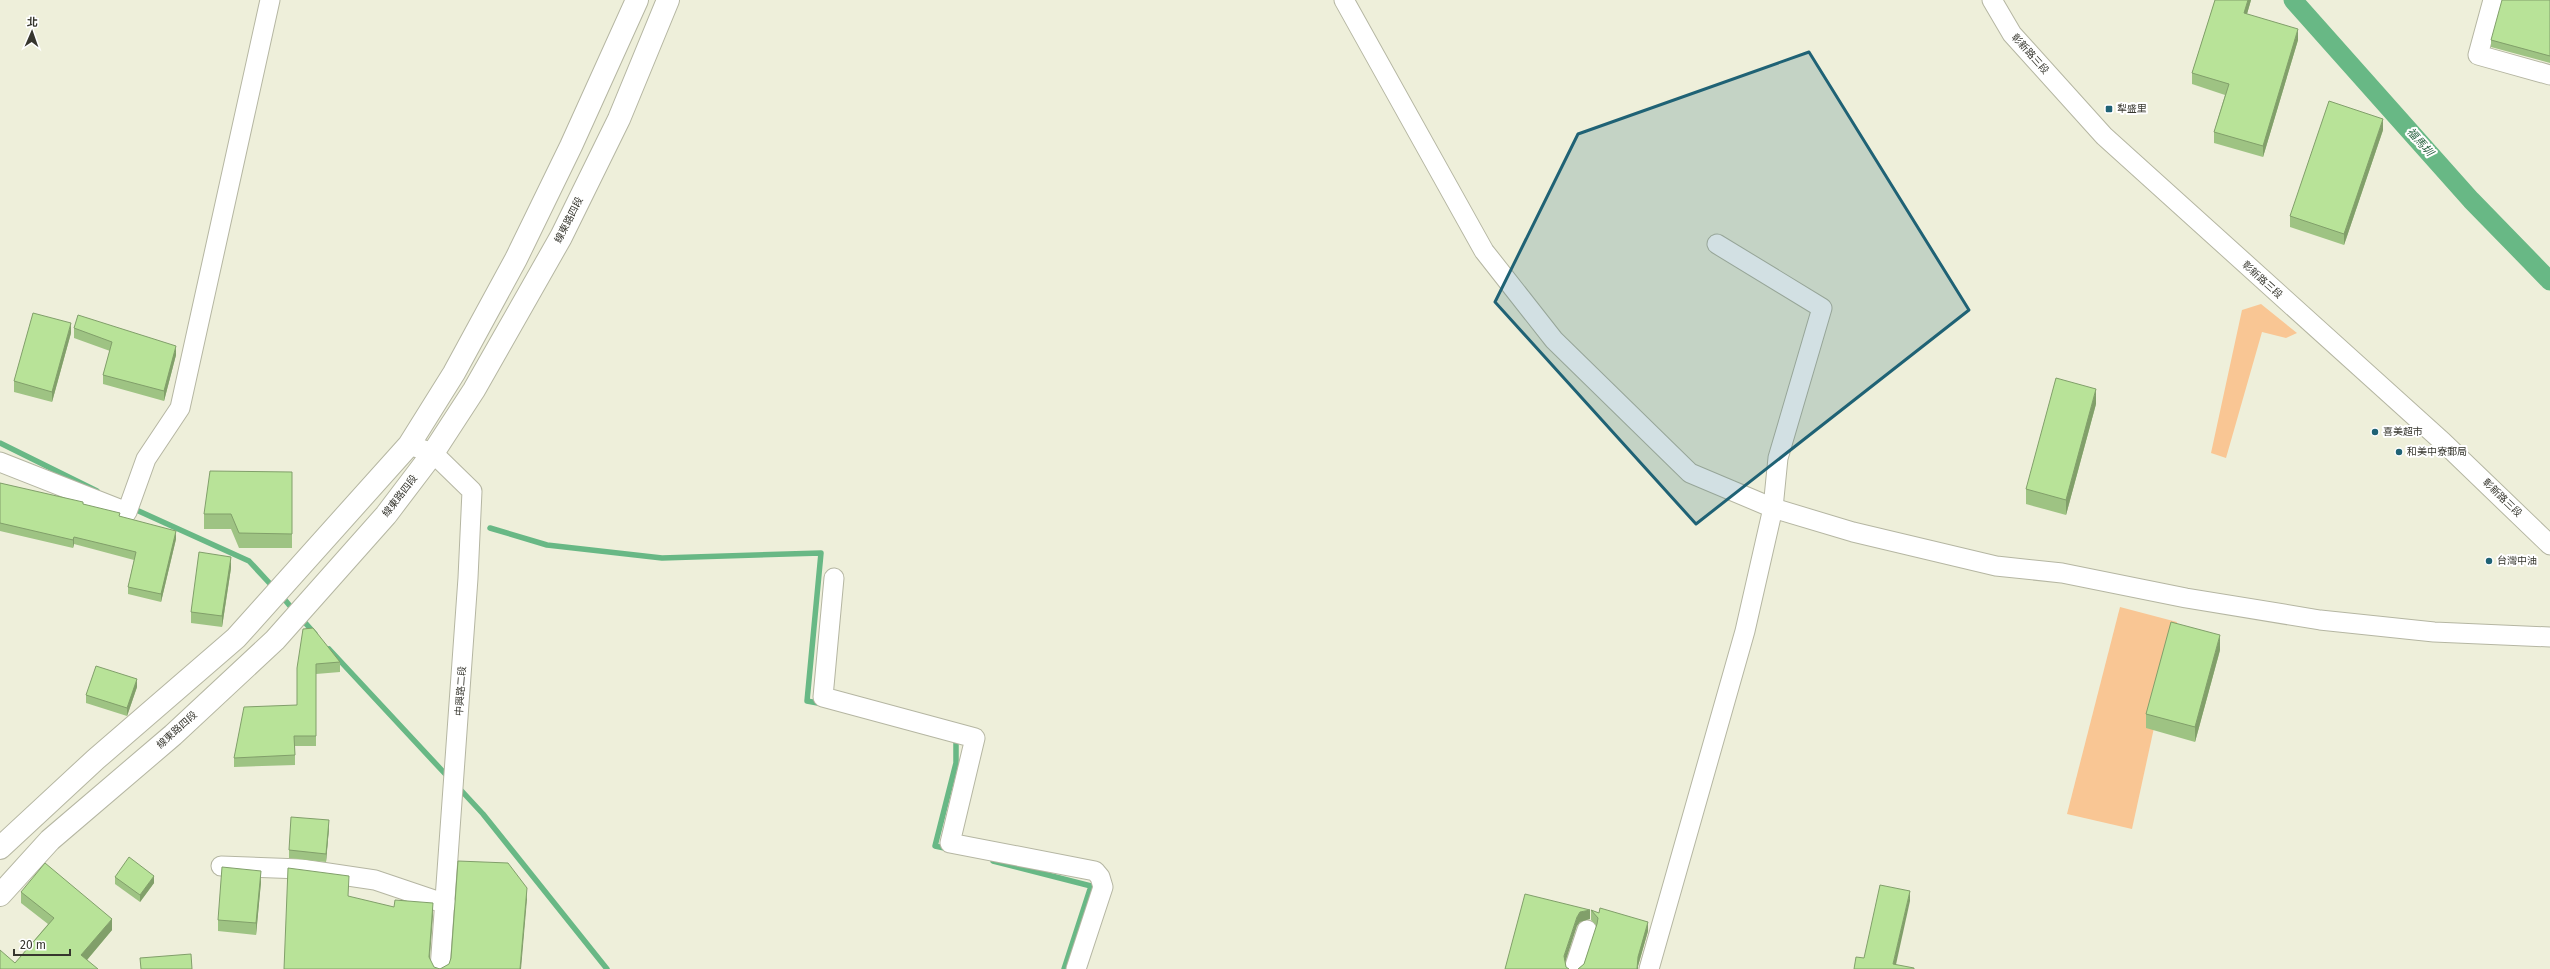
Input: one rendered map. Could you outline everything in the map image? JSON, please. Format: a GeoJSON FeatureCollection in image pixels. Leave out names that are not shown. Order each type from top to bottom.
{"type":"FeatureCollection","features":[{"type":"Feature","properties":{"kind":"main road"},"geometry":{"type":"LineString","coordinates":[[0,848],[96,759],[236,638],[409,445],[454,373],[516,259],[637,0]]}},
{"type":"Feature","properties":{"kind":"main road","name":"線東路四段"},"geometry":{"type":"LineString","coordinates":[[0,895],[50,840],[172,735],[275,640],[386,515],[433,453],[474,390],[561,237],[619,119],[668,0]]}},
{"type":"Feature","properties":{"kind":"street"},"geometry":{"type":"LineString","coordinates":[[0,462],[127,512],[146,459],[180,408],[270,0]]}},
{"type":"Feature","properties":{"kind":"street"},"geometry":{"type":"LineString","coordinates":[[1344,0],[1484,251],[1554,340],[1690,473],[1773,508],[1853,532],[1996,566],[2062,573],[2235,607],[2320,620],[2434,632],[2550,637]]}},
{"type":"Feature","properties":{"kind":"street","name":"彰新路三段"},"geometry":{"type":"LineString","coordinates":[[1992,0],[2012,34],[2104,136],[2443,442],[2550,545]]}},
{"type":"Feature","properties":{"kind":"street"},"geometry":{"type":"LineString","coordinates":[[2492,0],[2478,55],[2550,75]]}},
{"type":"Feature","properties":{"kind":"street"},"geometry":{"type":"LineString","coordinates":[[1649,969],[1745,631],[1773,508],[1778,458],[1822,308],[1717,244]]}},
{"type":"Feature","properties":{"kind":"street","name":"中興路二段"},"geometry":{"type":"LineString","coordinates":[[409,445],[433,453],[472,491],[468,578],[446,904],[440,969]]}},
{"type":"Feature","properties":{"kind":"street"},"geometry":{"type":"LineString","coordinates":[[834,578],[823,697],[975,738],[950,842],[1095,871],[1100,877],[1103,887],[1076,969]]}},
{"type":"Feature","properties":{"kind":"street"},"geometry":{"type":"LineString","coordinates":[[221,866],[301,869],[375,880],[446,904]]}},
{"type":"Feature","properties":{"kind":"street"},"geometry":{"type":"LineString","coordinates":[[1574,969],[1587,930]]}},
{"type":"Feature","properties":{"kind":"highlighted area"},"geometry":{"type":"Polygon","coordinates":[[[1809,52],[1969,310],[1696,524],[1495,302],[1578,134],[1809,52]]]}},
{"type":"Feature","properties":{"kind":"shaded area"},"geometry":{"type":"Polygon","coordinates":[[[2261,304],[2297,333],[2286,338],[2262,332],[2226,458],[2211,453],[2242,310],[2261,304]]]}},
{"type":"Feature","properties":{"kind":"shaded area"},"geometry":{"type":"Polygon","coordinates":[[[2120,607],[2177,622],[2132,829],[2067,814],[2120,607]]]}},
{"type":"Feature","properties":{"kind":"building"},"geometry":{"type":"Polygon","coordinates":[[[2215,0],[2248,0],[2244,13],[2298,29],[2263,146],[2214,132],[2229,84],[2192,73],[2215,0]]]}},
{"type":"Feature","properties":{"kind":"building"},"geometry":{"type":"Polygon","coordinates":[[[2502,0],[2550,0],[2550,56],[2491,40],[2502,0]]]}},
{"type":"Feature","properties":{"kind":"building"},"geometry":{"type":"Polygon","coordinates":[[[2329,101],[2383,119],[2344,234],[2290,216],[2329,101]]]}},
{"type":"Feature","properties":{"kind":"building"},"geometry":{"type":"Polygon","coordinates":[[[33,313],[71,323],[52,392],[14,381],[33,313]]]}},
{"type":"Feature","properties":{"kind":"building"},"geometry":{"type":"Polygon","coordinates":[[[78,315],[176,346],[164,391],[103,375],[112,342],[74,328],[78,315]]]}},
{"type":"Feature","properties":{"kind":"building"},"geometry":{"type":"Polygon","coordinates":[[[2056,378],[2096,389],[2066,500],[2026,489],[2056,378]]]}},
{"type":"Feature","properties":{"kind":"building"},"geometry":{"type":"Polygon","coordinates":[[[210,471],[292,472],[292,534],[239,533],[231,514],[204,514],[210,471]]]}},
{"type":"Feature","properties":{"kind":"building"},"geometry":{"type":"Polygon","coordinates":[[[0,483],[83,502],[83,504],[120,513],[119,516],[176,531],[161,594],[128,587],[136,552],[74,537],[73,540],[0,523],[0,483]]]}},
{"type":"Feature","properties":{"kind":"building"},"geometry":{"type":"Polygon","coordinates":[[[199,552],[231,557],[222,616],[191,612],[199,552]]]}},
{"type":"Feature","properties":{"kind":"building"},"geometry":{"type":"Polygon","coordinates":[[[2171,622],[2220,635],[2195,727],[2146,714],[2171,622]]]}},
{"type":"Feature","properties":{"kind":"building"},"geometry":{"type":"Polygon","coordinates":[[[313,628],[340,662],[316,664],[316,736],[294,736],[295,755],[234,758],[244,707],[297,705],[297,668],[303,629],[313,628]]]}},
{"type":"Feature","properties":{"kind":"building"},"geometry":{"type":"Polygon","coordinates":[[[96,666],[137,679],[127,708],[86,695],[96,666]]]}},
{"type":"Feature","properties":{"kind":"building"},"geometry":{"type":"Polygon","coordinates":[[[291,817],[329,820],[326,854],[289,850],[291,817]]]}},
{"type":"Feature","properties":{"kind":"building"},"geometry":{"type":"Polygon","coordinates":[[[129,857],[154,876],[140,895],[115,877],[129,857]]]}},
{"type":"Feature","properties":{"kind":"building"},"geometry":{"type":"Polygon","coordinates":[[[458,861],[508,863],[527,888],[520,969],[440,969],[449,964],[451,958],[458,861]]]}},
{"type":"Feature","properties":{"kind":"building"},"geometry":{"type":"Polygon","coordinates":[[[45,863],[112,919],[81,955],[98,969],[0,969],[0,950],[15,963],[54,918],[21,892],[45,863]]]}},
{"type":"Feature","properties":{"kind":"building"},"geometry":{"type":"Polygon","coordinates":[[[222,867],[261,871],[256,923],[218,920],[222,867]]]}},
{"type":"Feature","properties":{"kind":"building"},"geometry":{"type":"Polygon","coordinates":[[[288,868],[349,876],[348,896],[394,907],[395,900],[433,903],[429,957],[434,967],[440,969],[284,969],[288,868]]]}},
{"type":"Feature","properties":{"kind":"building"},"geometry":{"type":"Polygon","coordinates":[[[1880,885],[1910,891],[1893,964],[1914,969],[1854,969],[1856,957],[1864,958],[1880,885]]]}},
{"type":"Feature","properties":{"kind":"building"},"geometry":{"type":"Polygon","coordinates":[[[1525,894],[1590,910],[1580,912],[1577,917],[1564,956],[1566,967],[1569,969],[1505,969],[1525,894]]]}},
{"type":"Feature","properties":{"kind":"building"},"geometry":{"type":"Polygon","coordinates":[[[1600,908],[1648,922],[1638,957],[1637,969],[1578,969],[1584,964],[1597,924],[1598,918],[1591,910],[1599,913],[1600,908]]]}},
{"type":"Feature","properties":{"kind":"building"},"geometry":{"type":"Polygon","coordinates":[[[191,954],[192,969],[141,969],[140,958],[191,954]]]}},
{"type":"Feature","properties":{"kind":"waterway","name":"福馬圳"},"geometry":{"type":"LineString","coordinates":[[2293,0],[2471,200],[2550,281]]}},
{"type":"Feature","properties":{"kind":"waterway"},"geometry":{"type":"LineString","coordinates":[[0,443],[97,491]]}},
{"type":"Feature","properties":{"kind":"waterway"},"geometry":{"type":"LineString","coordinates":[[132,508],[249,561],[274,588]]}},
{"type":"Feature","properties":{"kind":"waterway"},"geometry":{"type":"LineString","coordinates":[[490,528],[547,545],[662,558],[821,553],[807,701],[823,704]]}},
{"type":"Feature","properties":{"kind":"waterway"},"geometry":{"type":"LineString","coordinates":[[280,594],[295,612]]}},
{"type":"Feature","properties":{"kind":"waterway"},"geometry":{"type":"LineString","coordinates":[[301,618],[315,634]]}},
{"type":"Feature","properties":{"kind":"waterway"},"geometry":{"type":"LineString","coordinates":[[329,649],[449,778]]}},
{"type":"Feature","properties":{"kind":"waterway"},"geometry":{"type":"LineString","coordinates":[[949,849],[935,846],[956,763],[956,736]]}},
{"type":"Feature","properties":{"kind":"waterway"},"geometry":{"type":"LineString","coordinates":[[458,787],[483,814],[607,969]]}},
{"type":"Feature","properties":{"kind":"waterway"},"geometry":{"type":"LineString","coordinates":[[993,861],[1091,886],[1064,969]]}},
{"type":"Feature","properties":{"kind":"place","name":"犁盛里"},"geometry":{"type":"Point","coordinates":[2109,109]}},
{"type":"Feature","properties":{"kind":"place","name":"喜美超市"},"geometry":{"type":"Point","coordinates":[2375,432]}},
{"type":"Feature","properties":{"kind":"place","name":"和美中寮郵局"},"geometry":{"type":"Point","coordinates":[2399,452]}},
{"type":"Feature","properties":{"kind":"place","name":"台灣中油"},"geometry":{"type":"Point","coordinates":[2489,561]}}]}
